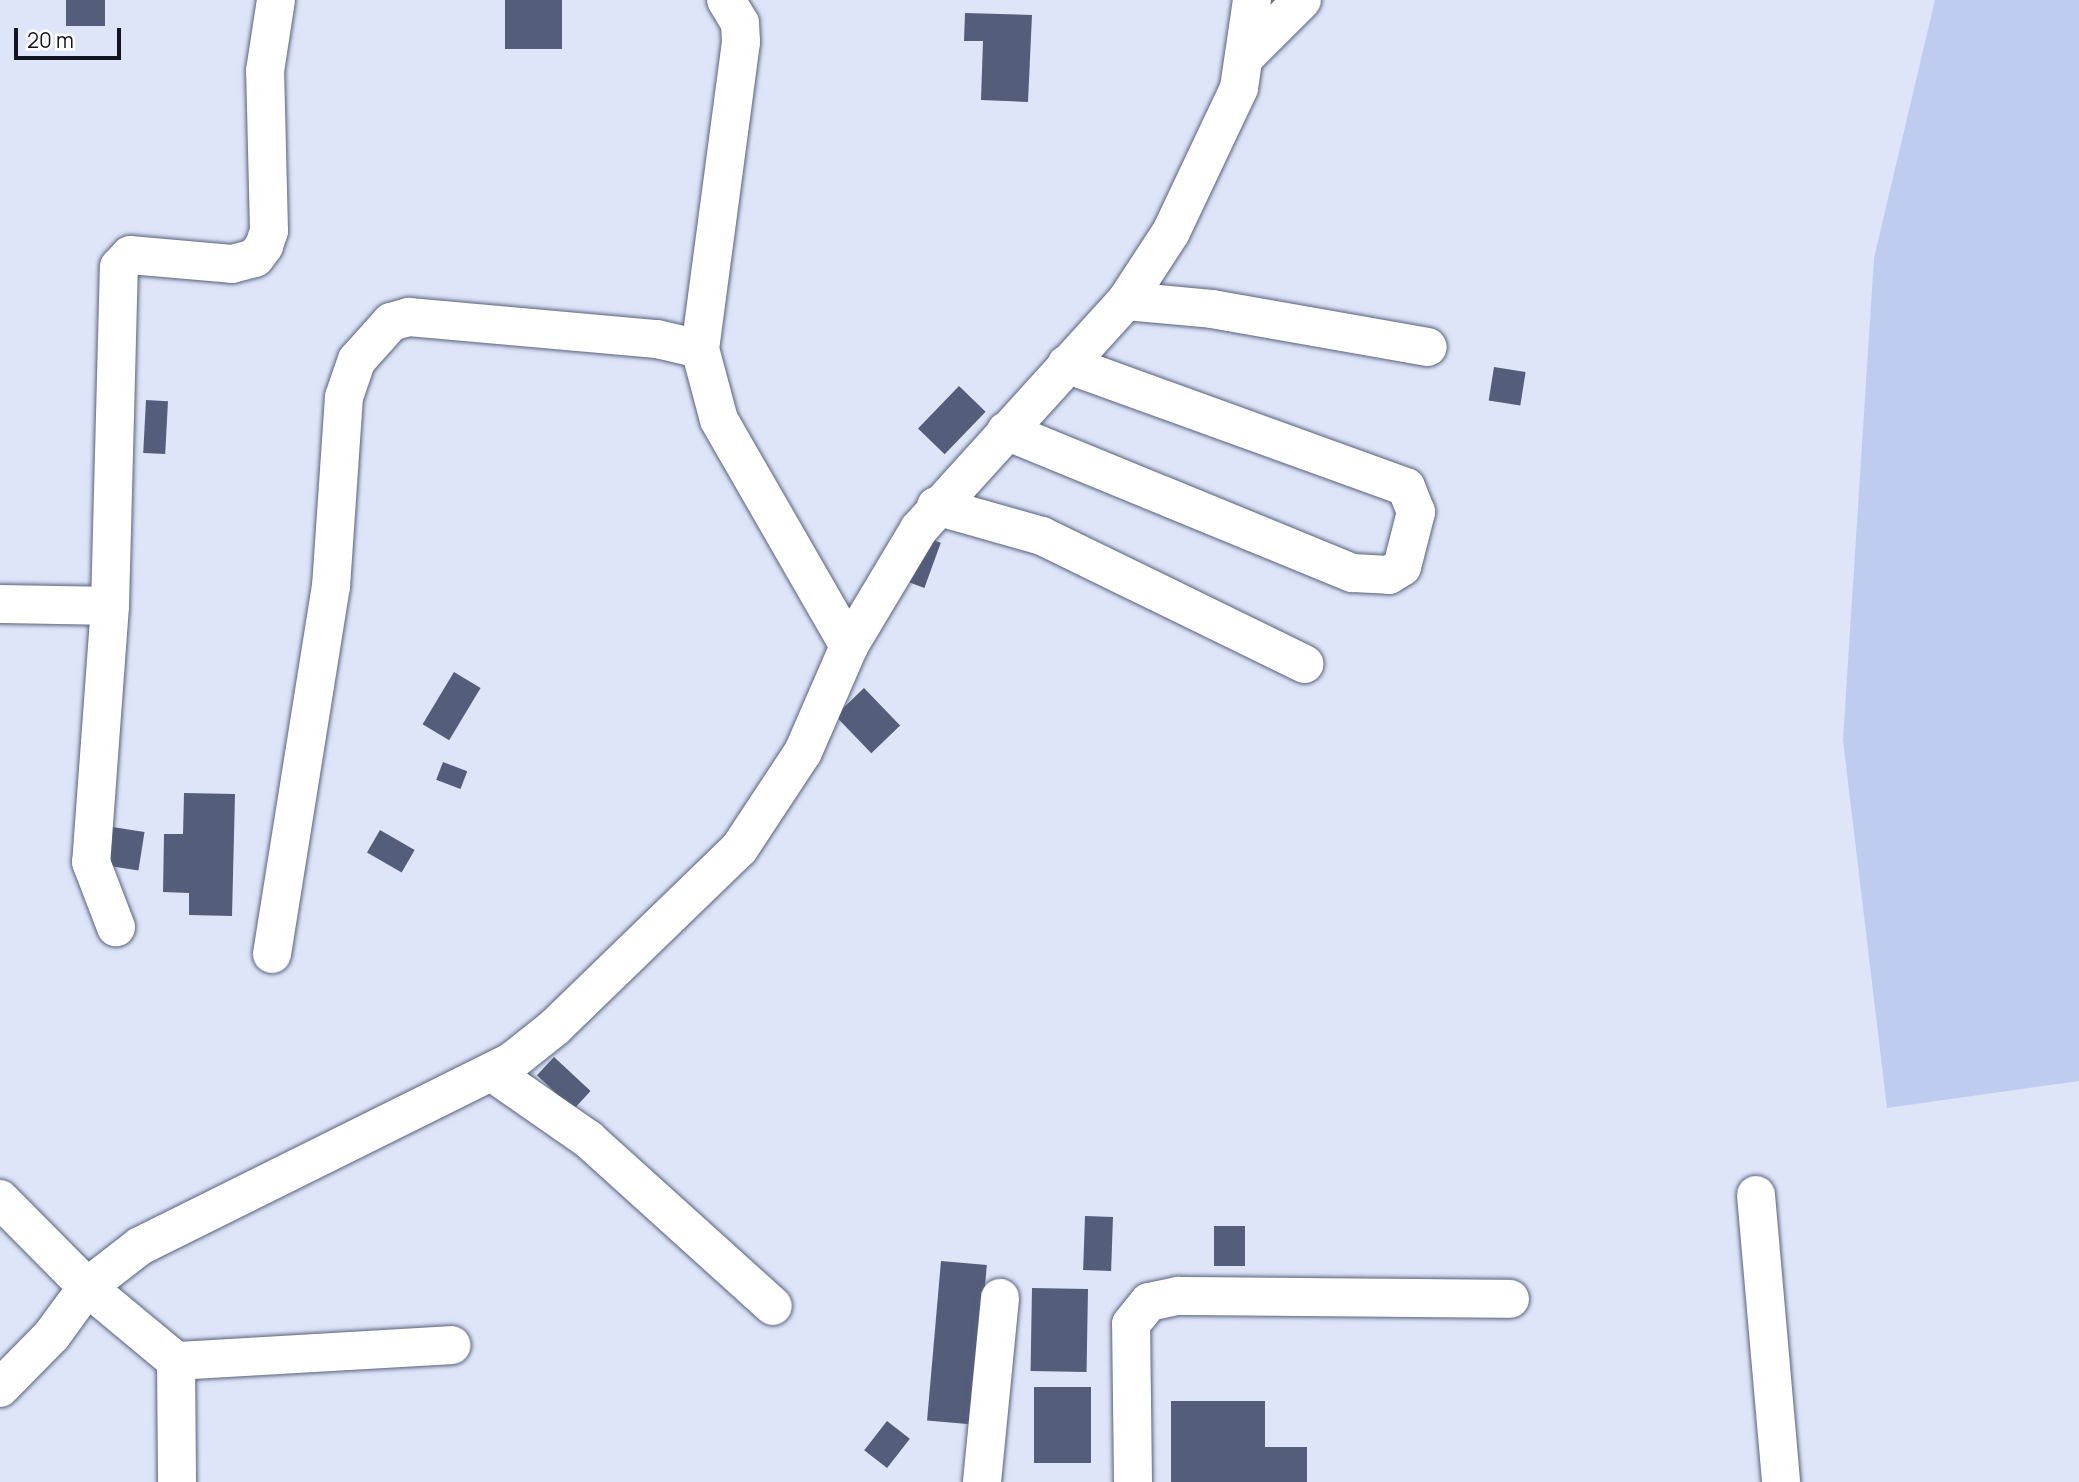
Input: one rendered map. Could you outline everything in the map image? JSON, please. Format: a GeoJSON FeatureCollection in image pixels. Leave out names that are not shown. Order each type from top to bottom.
{"type":"FeatureCollection","features":[{"type":"Feature","properties":{"kind":"street"},"geometry":{"type":"LineString","coordinates":[[116,927],[91,862],[110,606],[119,267],[130,256],[232,264],[256,258],[264,246],[269,231],[265,71],[276,0]]}},
{"type":"Feature","properties":{"kind":"street"},"geometry":{"type":"LineString","coordinates":[[0,1388],[52,1335],[87,1287],[140,1246],[493,1073],[555,1027],[739,849],[803,752],[849,646],[936,506],[1126,300],[1171,232],[1239,88],[1247,56],[1252,0]]}},
{"type":"Feature","properties":{"kind":"street"},"geometry":{"type":"LineString","coordinates":[[1247,56],[1302,0]]}},
{"type":"Feature","properties":{"kind":"street"},"geometry":{"type":"LineString","coordinates":[[735,2],[741,41],[700,349],[719,420],[849,646]]}},
{"type":"Feature","properties":{"kind":"street"},"geometry":{"type":"LineString","coordinates":[[1126,300],[1221,311],[1428,347]]}},
{"type":"Feature","properties":{"kind":"street"},"geometry":{"type":"LineString","coordinates":[[272,954],[331,587],[344,397],[357,360],[391,322],[409,317],[657,339],[700,349]]}},
{"type":"Feature","properties":{"kind":"street"},"geometry":{"type":"LineString","coordinates":[[1006,430],[1353,573],[1389,575],[1402,568],[1416,512],[1406,487],[1067,364]]}},
{"type":"Feature","properties":{"kind":"street"},"geometry":{"type":"LineString","coordinates":[[936,506],[1042,536],[1304,664]]}},
{"type":"Feature","properties":{"kind":"street"},"geometry":{"type":"LineString","coordinates":[[0,604],[110,606]]}},
{"type":"Feature","properties":{"kind":"street"},"geometry":{"type":"LineString","coordinates":[[493,1073],[606,1154],[773,1306]]}},
{"type":"Feature","properties":{"kind":"street"},"geometry":{"type":"LineString","coordinates":[[1756,1195],[1782,1482]]}},
{"type":"Feature","properties":{"kind":"street"},"geometry":{"type":"LineString","coordinates":[[0,1199],[87,1287],[176,1361],[452,1346]]}},
{"type":"Feature","properties":{"kind":"street"},"geometry":{"type":"LineString","coordinates":[[1133,1482],[1131,1324],[1149,1302],[1178,1296],[1510,1299]]}},
{"type":"Feature","properties":{"kind":"street"},"geometry":{"type":"LineString","coordinates":[[982,1482],[1000,1298]]}},
{"type":"Feature","properties":{"kind":"street"},"geometry":{"type":"LineString","coordinates":[[176,1361],[177,1482]]}},
{"type":"Feature","properties":{"kind":"shaded area"},"geometry":{"type":"Polygon","coordinates":[[[1935,0],[2079,0],[2079,1081],[1887,1108],[1843,740],[1874,258],[1935,0]]]}},
{"type":"Feature","properties":{"kind":"building"},"geometry":{"type":"Polygon","coordinates":[[[66,0],[105,0],[105,26],[66,26],[66,0]]]}},
{"type":"Feature","properties":{"kind":"building"},"geometry":{"type":"Polygon","coordinates":[[[505,0],[562,0],[562,49],[505,49],[505,0]]]}},
{"type":"Feature","properties":{"kind":"building"},"geometry":{"type":"Polygon","coordinates":[[[965,13],[1032,15],[1028,102],[981,100],[983,41],[964,41],[965,13]]]}},
{"type":"Feature","properties":{"kind":"building"},"geometry":{"type":"Polygon","coordinates":[[[1494,367],[1526,372],[1520,406],[1489,401],[1494,367]]]}},
{"type":"Feature","properties":{"kind":"building"},"geometry":{"type":"Polygon","coordinates":[[[959,386],[986,412],[945,454],[918,428],[959,386]]]}},
{"type":"Feature","properties":{"kind":"building"},"geometry":{"type":"Polygon","coordinates":[[[146,400],[168,401],[165,454],[143,453],[146,400]]]}},
{"type":"Feature","properties":{"kind":"building"},"geometry":{"type":"Polygon","coordinates":[[[922,536],[941,543],[924,588],[906,581],[922,536]]]}},
{"type":"Feature","properties":{"kind":"building"},"geometry":{"type":"Polygon","coordinates":[[[454,672],[481,688],[449,740],[423,724],[454,672]]]}},
{"type":"Feature","properties":{"kind":"building"},"geometry":{"type":"Polygon","coordinates":[[[864,688],[900,725],[871,753],[835,716],[864,688]]]}},
{"type":"Feature","properties":{"kind":"building"},"geometry":{"type":"Polygon","coordinates":[[[443,762],[467,771],[460,789],[436,780],[443,762]]]}},
{"type":"Feature","properties":{"kind":"building"},"geometry":{"type":"Polygon","coordinates":[[[184,793],[235,794],[232,916],[189,915],[189,893],[163,892],[164,834],[183,834],[184,793]]]}},
{"type":"Feature","properties":{"kind":"building"},"geometry":{"type":"Polygon","coordinates":[[[106,826],[145,832],[138,871],[100,865],[106,826]]]}},
{"type":"Feature","properties":{"kind":"building"},"geometry":{"type":"Polygon","coordinates":[[[380,830],[415,850],[402,873],[367,853],[380,830]]]}},
{"type":"Feature","properties":{"kind":"building"},"geometry":{"type":"Polygon","coordinates":[[[554,1057],[591,1091],[574,1109],[537,1075],[554,1057]]]}},
{"type":"Feature","properties":{"kind":"building"},"geometry":{"type":"Polygon","coordinates":[[[1085,1216],[1113,1217],[1111,1271],[1083,1270],[1085,1216]]]}},
{"type":"Feature","properties":{"kind":"building"},"geometry":{"type":"Polygon","coordinates":[[[1214,1226],[1245,1226],[1245,1266],[1214,1266],[1214,1226]]]}},
{"type":"Feature","properties":{"kind":"building"},"geometry":{"type":"Polygon","coordinates":[[[941,1261],[987,1265],[973,1424],[927,1420],[941,1261]]]}},
{"type":"Feature","properties":{"kind":"building"},"geometry":{"type":"Polygon","coordinates":[[[1032,1288],[1088,1289],[1087,1372],[1031,1371],[1032,1288]]]}},
{"type":"Feature","properties":{"kind":"building"},"geometry":{"type":"Polygon","coordinates":[[[1034,1387],[1091,1387],[1091,1463],[1034,1463],[1034,1387]]]}},
{"type":"Feature","properties":{"kind":"building"},"geometry":{"type":"Polygon","coordinates":[[[1171,1401],[1265,1401],[1265,1447],[1307,1447],[1307,1482],[1171,1482],[1171,1401]]]}},
{"type":"Feature","properties":{"kind":"building"},"geometry":{"type":"Polygon","coordinates":[[[887,1421],[910,1439],[887,1468],[864,1450],[887,1421]]]}}]}
